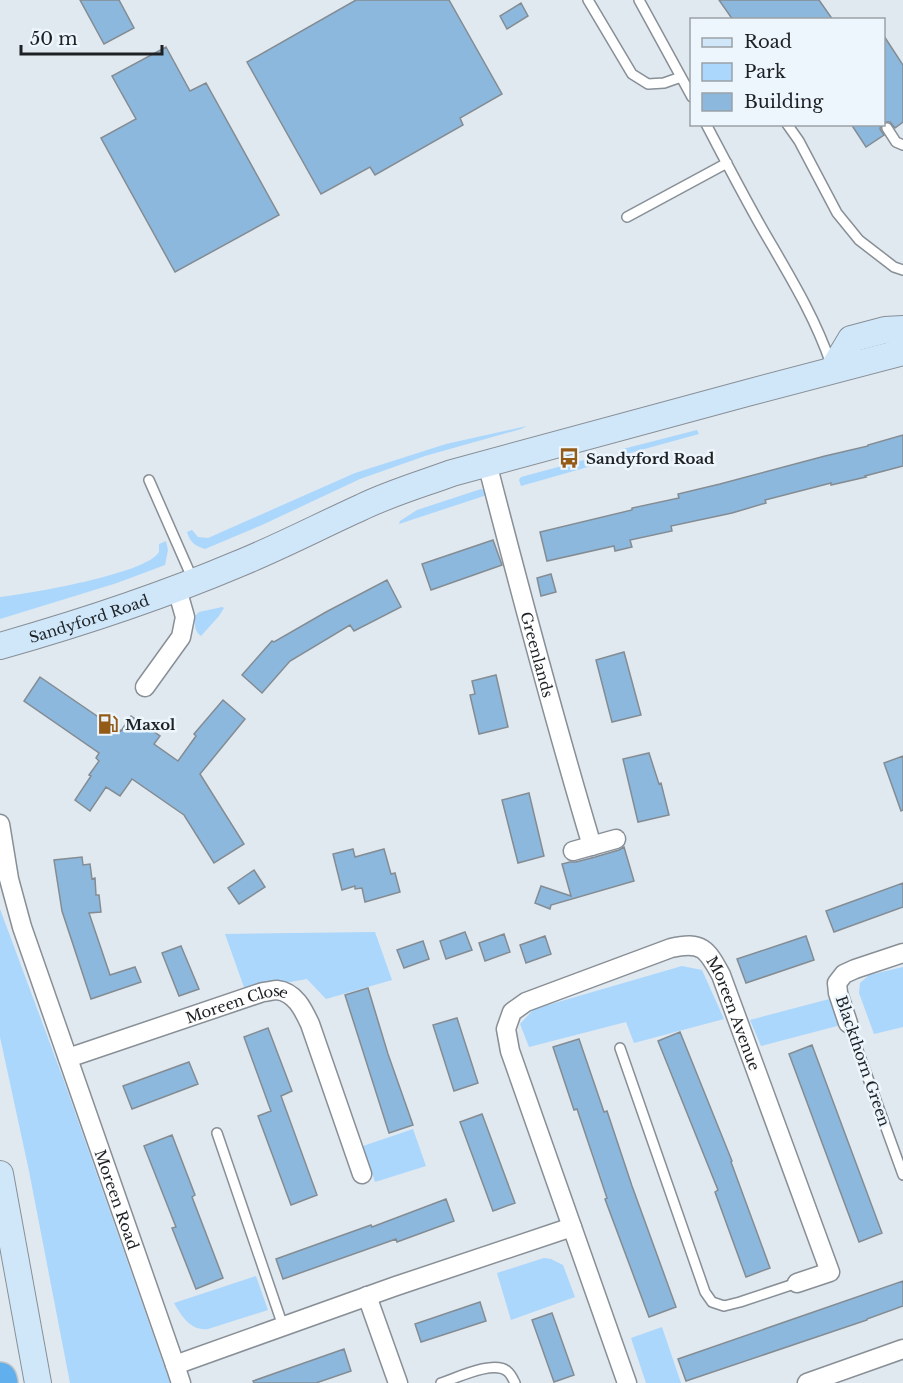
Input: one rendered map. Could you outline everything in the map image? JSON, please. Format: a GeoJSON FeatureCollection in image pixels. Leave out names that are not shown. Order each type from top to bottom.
{"type":"FeatureCollection","features":[{"type":"Feature","properties":{"kind":"main road"},"geometry":{"type":"LineString","coordinates":[[833,369],[851,339],[885,330],[903,329]]}},
{"type":"Feature","properties":{"kind":"main road","name":"Sandyford Road"},"geometry":{"type":"LineString","coordinates":[[0,646],[120,610],[185,585],[281,546],[364,506],[410,488],[487,463],[903,352]]}},
{"type":"Feature","properties":{"kind":"main road"},"geometry":{"type":"LineString","coordinates":[[0,1174],[38,1383]]}},
{"type":"Feature","properties":{"kind":"street","name":"Greenlands"},"geometry":{"type":"LineString","coordinates":[[487,463],[537,654],[592,846]]}},
{"type":"Feature","properties":{"kind":"street"},"geometry":{"type":"LineString","coordinates":[[145,687],[181,637],[185,585]]}},
{"type":"Feature","properties":{"kind":"street","name":"Moreen Road"},"geometry":{"type":"LineString","coordinates":[[0,824],[9,879],[22,927],[182,1383]]}},
{"type":"Feature","properties":{"kind":"street"},"geometry":{"type":"LineString","coordinates":[[573,851],[616,839]]}},
{"type":"Feature","properties":{"kind":"street","name":"Moreen Avenue"},"geometry":{"type":"LineString","coordinates":[[627,1383],[510,1051],[506,1029],[512,1012],[526,1002],[671,948],[687,945],[703,948],[721,975],[830,1272],[797,1282]]}},
{"type":"Feature","properties":{"kind":"street","name":"Blackthorn Green"},"geometry":{"type":"LineString","coordinates":[[849,1023],[838,993],[837,983],[844,974],[903,953]]}},
{"type":"Feature","properties":{"kind":"street","name":"Moreen Close"},"geometry":{"type":"LineString","coordinates":[[68,1058],[263,992],[277,990],[291,995],[302,1008],[310,1024],[362,1174]]}},
{"type":"Feature","properties":{"kind":"street"},"geometry":{"type":"LineString","coordinates":[[175,1365],[368,1296],[572,1227]]}},
{"type":"Feature","properties":{"kind":"street"},"geometry":{"type":"LineString","coordinates":[[368,1296],[398,1383]]}},
{"type":"Feature","properties":{"kind":"street"},"geometry":{"type":"LineString","coordinates":[[807,1383],[831,1379],[903,1349]]}},
{"type":"Feature","properties":{"kind":"lane"},"geometry":{"type":"LineString","coordinates":[[588,0],[632,74],[648,84],[664,83],[681,77]]}},
{"type":"Feature","properties":{"kind":"lane"},"geometry":{"type":"LineString","coordinates":[[639,0],[690,93]]}},
{"type":"Feature","properties":{"kind":"lane"},"geometry":{"type":"LineString","coordinates":[[707,126],[802,296],[824,342],[833,369]]}},
{"type":"Feature","properties":{"kind":"lane"},"geometry":{"type":"LineString","coordinates":[[788,126],[799,141],[837,213],[859,240],[894,267],[903,270]]}},
{"type":"Feature","properties":{"kind":"lane"},"geometry":{"type":"LineString","coordinates":[[887,128],[896,142],[903,145]]}},
{"type":"Feature","properties":{"kind":"lane"},"geometry":{"type":"LineString","coordinates":[[627,217],[727,163]]}},
{"type":"Feature","properties":{"kind":"lane"},"geometry":{"type":"LineString","coordinates":[[149,480],[185,585]]}},
{"type":"Feature","properties":{"kind":"lane","name":"Blackthorn Green"},"geometry":{"type":"LineString","coordinates":[[849,1023],[903,1175]]}},
{"type":"Feature","properties":{"kind":"lane","name":"Moreen Avenue"},"geometry":{"type":"LineString","coordinates":[[620,1048],[705,1292],[712,1302],[724,1306],[797,1282]]}},
{"type":"Feature","properties":{"kind":"lane"},"geometry":{"type":"LineString","coordinates":[[217,1133],[283,1326]]}},
{"type":"Feature","properties":{"kind":"lane"},"geometry":{"type":"LineString","coordinates":[[441,1383],[489,1367],[500,1367],[509,1372],[515,1383]]}},
{"type":"Feature","properties":{"kind":"green space"},"geometry":{"type":"Polygon","coordinates":[[[527,426],[425,456],[360,479],[205,549],[193,543],[187,532],[192,530],[198,537],[208,538],[355,473],[446,444],[527,426]]]}},
{"type":"Feature","properties":{"kind":"green space"},"geometry":{"type":"Polygon","coordinates":[[[697,430],[699,434],[619,456],[619,450],[697,430]]]}},
{"type":"Feature","properties":{"kind":"green space"},"geometry":{"type":"Polygon","coordinates":[[[599,456],[602,463],[521,486],[519,480],[521,477],[599,456]]]}},
{"type":"Feature","properties":{"kind":"green space"},"geometry":{"type":"Polygon","coordinates":[[[481,489],[487,495],[399,524],[417,510],[481,489]]]}},
{"type":"Feature","properties":{"kind":"green space"},"geometry":{"type":"Polygon","coordinates":[[[166,541],[168,550],[165,565],[117,583],[0,619],[0,597],[85,582],[133,568],[150,560],[159,552],[159,544],[166,541]]]}},
{"type":"Feature","properties":{"kind":"green space"},"geometry":{"type":"Polygon","coordinates":[[[224,608],[219,616],[201,636],[196,630],[195,616],[199,612],[224,608]]]}},
{"type":"Feature","properties":{"kind":"green space"},"geometry":{"type":"Polygon","coordinates":[[[0,909],[64,1081],[170,1383],[70,1383],[29,1171],[0,1037],[0,909]]]}},
{"type":"Feature","properties":{"kind":"green space"},"geometry":{"type":"Polygon","coordinates":[[[375,932],[392,980],[326,999],[307,979],[245,990],[225,934],[375,932]]]}},
{"type":"Feature","properties":{"kind":"green space"},"geometry":{"type":"Polygon","coordinates":[[[682,966],[702,970],[724,1019],[634,1043],[626,1022],[529,1047],[520,1024],[534,1009],[682,966]]]}},
{"type":"Feature","properties":{"kind":"green space"},"geometry":{"type":"Polygon","coordinates":[[[903,967],[903,1027],[874,1034],[859,993],[860,983],[869,975],[903,967]]]}},
{"type":"Feature","properties":{"kind":"green space"},"geometry":{"type":"Polygon","coordinates":[[[833,998],[841,1025],[761,1046],[750,1020],[833,998]]]}},
{"type":"Feature","properties":{"kind":"green space"},"geometry":{"type":"Polygon","coordinates":[[[413,1129],[426,1166],[375,1182],[363,1146],[413,1129]]]}},
{"type":"Feature","properties":{"kind":"green space"},"geometry":{"type":"Polygon","coordinates":[[[544,1258],[563,1265],[575,1297],[511,1320],[497,1273],[544,1258]]]}},
{"type":"Feature","properties":{"kind":"green space"},"geometry":{"type":"Polygon","coordinates":[[[256,1276],[268,1310],[202,1329],[188,1322],[174,1303],[256,1276]]]}},
{"type":"Feature","properties":{"kind":"green space"},"geometry":{"type":"Polygon","coordinates":[[[662,1327],[681,1383],[646,1383],[631,1338],[662,1327]]]}},
{"type":"Feature","properties":{"kind":"building"},"geometry":{"type":"Polygon","coordinates":[[[80,0],[119,0],[134,28],[104,44],[80,0]]]}},
{"type":"Feature","properties":{"kind":"building"},"geometry":{"type":"Polygon","coordinates":[[[356,0],[449,0],[502,94],[460,118],[463,125],[375,175],[370,167],[321,194],[247,62],[356,0]]]}},
{"type":"Feature","properties":{"kind":"building"},"geometry":{"type":"Polygon","coordinates":[[[719,0],[819,0],[832,18],[732,18],[719,0]]]}},
{"type":"Feature","properties":{"kind":"building"},"geometry":{"type":"Polygon","coordinates":[[[521,3],[528,16],[507,29],[500,16],[521,3]]]}},
{"type":"Feature","properties":{"kind":"building"},"geometry":{"type":"Polygon","coordinates":[[[885,38],[903,65],[903,122],[895,128],[890,122],[885,122],[885,38]]]}},
{"type":"Feature","properties":{"kind":"building"},"geometry":{"type":"Polygon","coordinates":[[[166,47],[190,91],[206,83],[279,215],[175,272],[101,138],[136,119],[112,76],[166,47]]]}},
{"type":"Feature","properties":{"kind":"building"},"geometry":{"type":"Polygon","coordinates":[[[852,126],[881,126],[884,135],[866,147],[852,126]]]}},
{"type":"Feature","properties":{"kind":"building"},"geometry":{"type":"Polygon","coordinates":[[[903,435],[903,466],[866,477],[831,485],[831,483],[765,500],[766,503],[732,513],[671,526],[672,531],[630,540],[632,547],[615,551],[614,546],[547,561],[540,532],[679,498],[678,494],[903,435]]]}},
{"type":"Feature","properties":{"kind":"building"},"geometry":{"type":"Polygon","coordinates":[[[493,540],[502,565],[431,590],[422,564],[493,540]]]}},
{"type":"Feature","properties":{"kind":"building"},"geometry":{"type":"Polygon","coordinates":[[[551,574],[556,592],[541,596],[537,578],[551,574]]]}},
{"type":"Feature","properties":{"kind":"building"},"geometry":{"type":"Polygon","coordinates":[[[387,580],[401,607],[354,631],[350,625],[290,661],[262,693],[242,675],[272,641],[274,642],[387,580]]]}},
{"type":"Feature","properties":{"kind":"building"},"geometry":{"type":"Polygon","coordinates":[[[624,652],[641,715],[612,722],[596,660],[624,652]]]}},
{"type":"Feature","properties":{"kind":"building"},"geometry":{"type":"Polygon","coordinates":[[[496,675],[508,727],[479,734],[470,695],[475,694],[472,681],[496,675]]]}},
{"type":"Feature","properties":{"kind":"building"},"geometry":{"type":"Polygon","coordinates":[[[40,677],[119,731],[131,716],[160,736],[154,744],[178,761],[196,736],[194,734],[223,700],[245,719],[200,774],[244,844],[214,863],[184,815],[132,779],[120,796],[106,787],[90,811],[75,800],[99,761],[96,758],[99,753],[24,701],[40,677]]]}},
{"type":"Feature","properties":{"kind":"building"},"geometry":{"type":"Polygon","coordinates":[[[649,753],[659,784],[661,783],[669,815],[638,822],[623,759],[649,753]]]}},
{"type":"Feature","properties":{"kind":"building"},"geometry":{"type":"Polygon","coordinates":[[[903,756],[903,810],[901,811],[884,763],[903,756]]]}},
{"type":"Feature","properties":{"kind":"building"},"geometry":{"type":"Polygon","coordinates":[[[529,793],[544,856],[518,863],[502,800],[529,793]]]}},
{"type":"Feature","properties":{"kind":"building"},"geometry":{"type":"Polygon","coordinates":[[[624,847],[634,881],[551,905],[550,909],[535,903],[541,886],[571,896],[562,864],[595,857],[624,847]]]}},
{"type":"Feature","properties":{"kind":"building"},"geometry":{"type":"Polygon","coordinates":[[[353,849],[355,857],[384,849],[391,874],[395,873],[400,892],[365,902],[362,888],[355,889],[355,886],[342,890],[333,854],[353,849]]]}},
{"type":"Feature","properties":{"kind":"building"},"geometry":{"type":"Polygon","coordinates":[[[82,857],[83,865],[90,864],[92,879],[95,878],[96,895],[99,895],[101,912],[89,913],[110,975],[135,967],[141,982],[91,999],[62,911],[54,860],[82,857]]]}},
{"type":"Feature","properties":{"kind":"building"},"geometry":{"type":"Polygon","coordinates":[[[254,870],[265,887],[239,904],[228,888],[254,870]]]}},
{"type":"Feature","properties":{"kind":"building"},"geometry":{"type":"Polygon","coordinates":[[[903,883],[903,907],[834,932],[826,911],[903,883]]]}},
{"type":"Feature","properties":{"kind":"building"},"geometry":{"type":"Polygon","coordinates":[[[465,932],[472,950],[446,959],[440,941],[465,932]]]}},
{"type":"Feature","properties":{"kind":"building"},"geometry":{"type":"Polygon","coordinates":[[[504,934],[510,952],[485,961],[479,943],[504,934]]]}},
{"type":"Feature","properties":{"kind":"building"},"geometry":{"type":"Polygon","coordinates":[[[545,936],[551,954],[526,963],[520,945],[545,936]]]}},
{"type":"Feature","properties":{"kind":"building"},"geometry":{"type":"Polygon","coordinates":[[[806,936],[814,960],[746,983],[737,959],[806,936]]]}},
{"type":"Feature","properties":{"kind":"building"},"geometry":{"type":"Polygon","coordinates":[[[423,941],[429,959],[404,968],[397,950],[423,941]]]}},
{"type":"Feature","properties":{"kind":"building"},"geometry":{"type":"Polygon","coordinates":[[[181,946],[199,989],[179,996],[162,953],[181,946]]]}},
{"type":"Feature","properties":{"kind":"building"},"geometry":{"type":"Polygon","coordinates":[[[368,988],[413,1125],[389,1133],[345,995],[368,988]]]}},
{"type":"Feature","properties":{"kind":"building"},"geometry":{"type":"Polygon","coordinates":[[[457,1018],[478,1083],[454,1091],[433,1025],[457,1018]]]}},
{"type":"Feature","properties":{"kind":"building"},"geometry":{"type":"Polygon","coordinates":[[[268,1028],[292,1091],[281,1096],[317,1195],[291,1205],[258,1116],[271,1111],[244,1037],[268,1028]]]}},
{"type":"Feature","properties":{"kind":"building"},"geometry":{"type":"Polygon","coordinates":[[[680,1032],[732,1161],[770,1268],[746,1277],[715,1192],[718,1190],[658,1041],[680,1032]]]}},
{"type":"Feature","properties":{"kind":"building"},"geometry":{"type":"Polygon","coordinates":[[[579,1039],[604,1112],[607,1111],[676,1307],[649,1317],[605,1199],[607,1198],[577,1109],[574,1110],[553,1047],[579,1039]]]}},
{"type":"Feature","properties":{"kind":"building"},"geometry":{"type":"Polygon","coordinates":[[[812,1045],[882,1233],[859,1242],[789,1054],[812,1045]]]}},
{"type":"Feature","properties":{"kind":"building"},"geometry":{"type":"Polygon","coordinates":[[[189,1062],[198,1084],[132,1109],[123,1086],[189,1062]]]}},
{"type":"Feature","properties":{"kind":"building"},"geometry":{"type":"Polygon","coordinates":[[[482,1114],[515,1203],[493,1211],[460,1122],[482,1114]]]}},
{"type":"Feature","properties":{"kind":"building"},"geometry":{"type":"Polygon","coordinates":[[[172,1135],[195,1195],[192,1197],[223,1278],[196,1289],[172,1228],[176,1227],[144,1146],[172,1135]]]}},
{"type":"Feature","properties":{"kind":"building"},"geometry":{"type":"Polygon","coordinates":[[[446,1199],[454,1221],[283,1279],[276,1259],[446,1199]]]}},
{"type":"Feature","properties":{"kind":"building"},"geometry":{"type":"Polygon","coordinates":[[[903,1281],[903,1306],[686,1381],[678,1359],[903,1281]]]}},
{"type":"Feature","properties":{"kind":"building"},"geometry":{"type":"Polygon","coordinates":[[[480,1302],[486,1321],[421,1342],[415,1324],[480,1302]]]}},
{"type":"Feature","properties":{"kind":"building"},"geometry":{"type":"Polygon","coordinates":[[[552,1313],[574,1375],[554,1382],[532,1320],[552,1313]]]}},
{"type":"Feature","properties":{"kind":"building"},"geometry":{"type":"Polygon","coordinates":[[[344,1349],[351,1371],[316,1383],[254,1383],[253,1381],[344,1349]]]}},
{"type":"Feature","properties":{"kind":"place","name":"Sandyford Road"},"geometry":{"type":"Point","coordinates":[569,458]}},
{"type":"Feature","properties":{"kind":"place","name":"Maxol"},"geometry":{"type":"Point","coordinates":[108,724]}}]}
